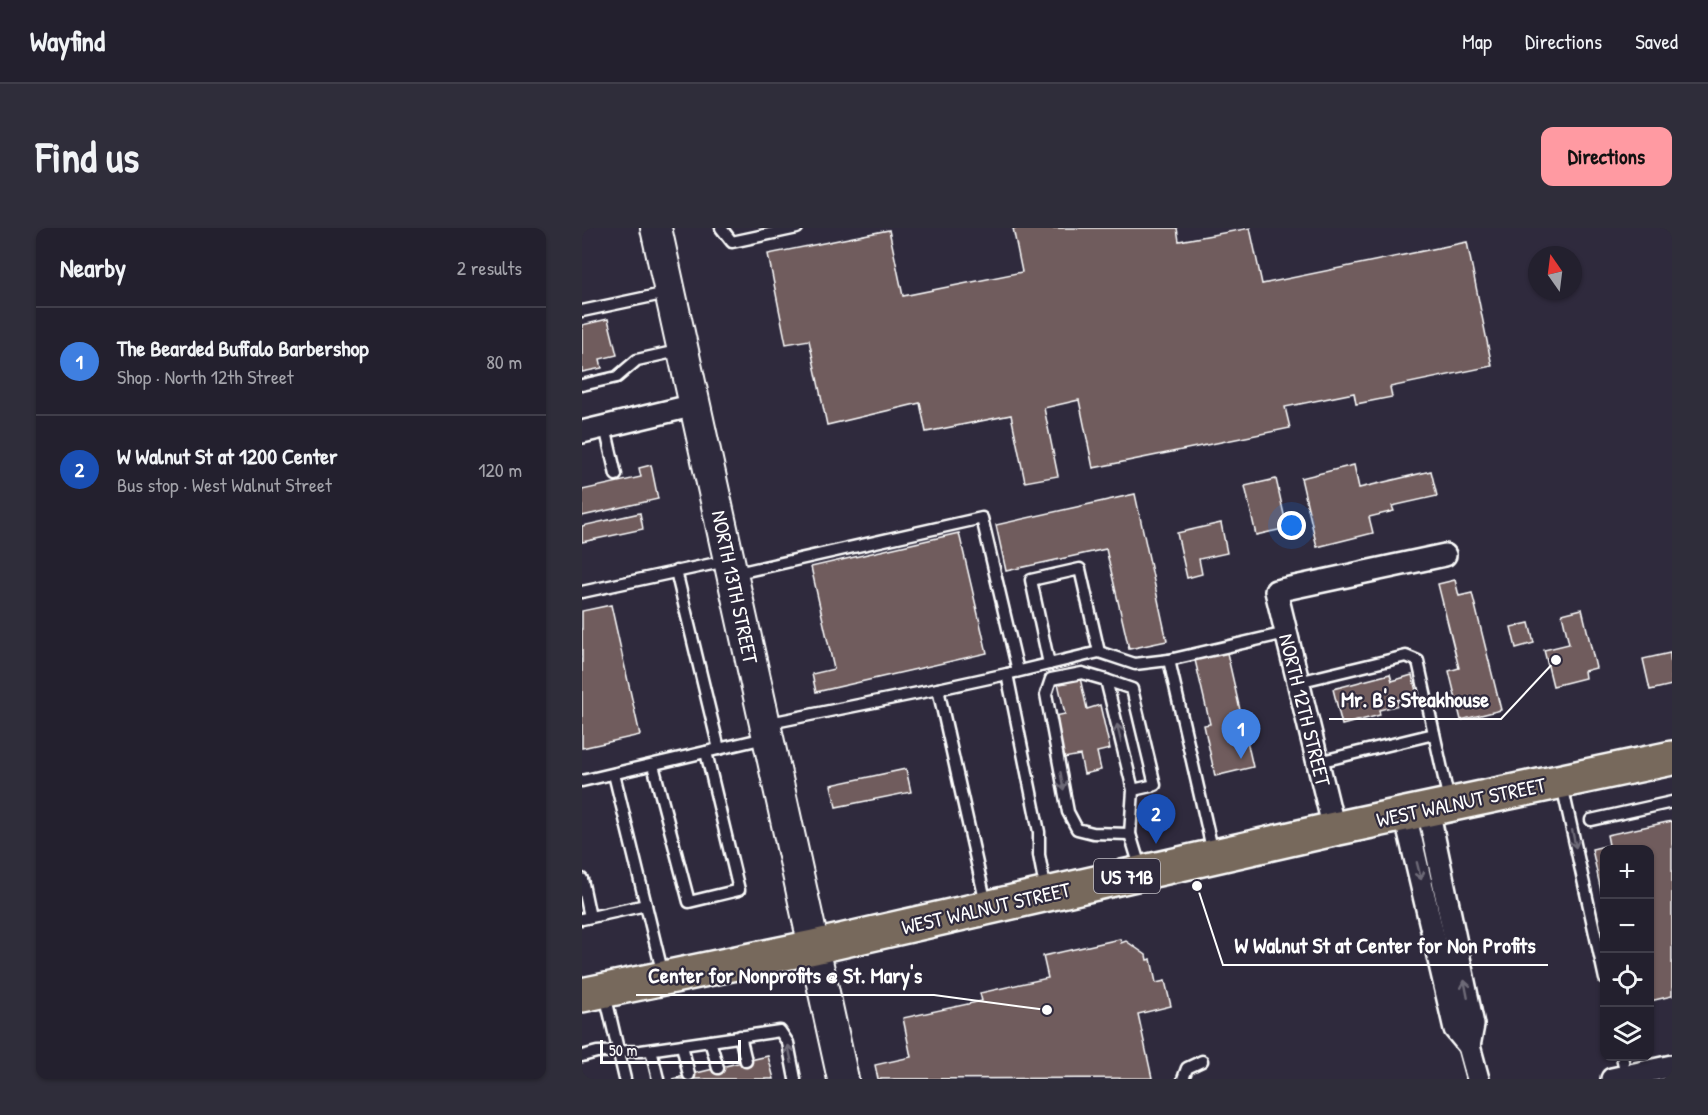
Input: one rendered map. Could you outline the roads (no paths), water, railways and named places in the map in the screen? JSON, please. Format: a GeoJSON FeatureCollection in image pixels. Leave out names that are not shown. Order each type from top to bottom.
{"type":"FeatureCollection","features":[{"type":"Feature","properties":{"kind":"main road","name":"NORTH 13TH STREET"},"geometry":{"type":"LineString","coordinates":[[658,228],[682,350],[843,1079]]}},
{"type":"Feature","properties":{"kind":"main road","name":"WEST WALNUT STREET"},"geometry":{"type":"LineString","coordinates":[[593,993],[814,947],[1334,829],[1672,758]]}},
{"type":"Feature","properties":{"kind":"street"},"geometry":{"type":"LineString","coordinates":[[582,432],[695,405]]}},
{"type":"Feature","properties":{"kind":"street","name":"NORTH 12TH STREET"},"geometry":{"type":"LineString","coordinates":[[1334,829],[1276,591],[1445,555]]}},
{"type":"Feature","properties":{"kind":"street"},"geometry":{"type":"LineString","coordinates":[[1428,809],[1473,1025],[1469,1046],[1478,1079]]}},
{"type":"Feature","properties":{"kind":"street"},"geometry":{"type":"LineString","coordinates":[[1620,1070],[1672,1066]]}},
{"type":"Feature","properties":{"kind":"lane"},"geometry":{"type":"LineString","coordinates":[[721,228],[732,242],[797,228]]}},
{"type":"Feature","properties":{"kind":"lane"},"geometry":{"type":"LineString","coordinates":[[582,311],[670,292]]}},
{"type":"Feature","properties":{"kind":"lane"},"geometry":{"type":"LineString","coordinates":[[582,385],[617,377],[637,360],[682,350]]}},
{"type":"Feature","properties":{"kind":"lane"},"geometry":{"type":"LineString","coordinates":[[605,427],[616,475]]}},
{"type":"Feature","properties":{"kind":"lane"},"geometry":{"type":"LineString","coordinates":[[582,592],[676,571],[731,567],[982,518],[1012,672],[1039,832],[1039,855],[1047,894]]}},
{"type":"Feature","properties":{"kind":"lane"},"geometry":{"type":"LineString","coordinates":[[1049,664],[1031,580],[1080,569],[1099,652]]}},
{"type":"Feature","properties":{"kind":"lane"},"geometry":{"type":"LineString","coordinates":[[676,571],[719,749]]}},
{"type":"Feature","properties":{"kind":"lane"},"geometry":{"type":"LineString","coordinates":[[582,781],[719,749],[766,730],[1099,652],[1135,664],[1169,660],[1286,633]]}},
{"type":"Feature","properties":{"kind":"lane"},"geometry":{"type":"LineString","coordinates":[[1298,682],[1407,656],[1418,662],[1434,734],[1428,809]]}},
{"type":"Feature","properties":{"kind":"lane"},"geometry":{"type":"LineString","coordinates":[[1169,660],[1213,856]]}},
{"type":"Feature","properties":{"kind":"lane"},"geometry":{"type":"LineString","coordinates":[[1130,834],[1077,830],[1068,812],[1046,694],[1051,679],[1082,673],[1132,689],[1155,785],[1133,790]]}},
{"type":"Feature","properties":{"kind":"lane"},"geometry":{"type":"LineString","coordinates":[[1106,680],[1133,790],[1130,834],[1142,873]]}},
{"type":"Feature","properties":{"kind":"lane"},"geometry":{"type":"LineString","coordinates":[[938,689],[987,908]]}},
{"type":"Feature","properties":{"kind":"lane"},"geometry":{"type":"LineString","coordinates":[[1318,762],[1434,734]]}},
{"type":"Feature","properties":{"kind":"lane"},"geometry":{"type":"LineString","coordinates":[[653,765],[689,902],[739,890],[706,752]]}},
{"type":"Feature","properties":{"kind":"lane"},"geometry":{"type":"LineString","coordinates":[[614,774],[663,978]]}},
{"type":"Feature","properties":{"kind":"lane"},"geometry":{"type":"LineString","coordinates":[[1561,782],[1600,957]]}},
{"type":"Feature","properties":{"kind":"lane"},"geometry":{"type":"LineString","coordinates":[[1591,820],[1672,802]]}},
{"type":"Feature","properties":{"kind":"lane"},"geometry":{"type":"LineString","coordinates":[[582,879],[586,918],[646,905]]}},
{"type":"Feature","properties":{"kind":"lane"},"geometry":{"type":"LineString","coordinates":[[593,993],[619,1052],[625,1079]]}},
{"type":"Feature","properties":{"kind":"lane"},"geometry":{"type":"LineString","coordinates":[[582,1056],[651,1050],[780,1031],[788,1043],[795,1079]]}},
{"type":"Feature","properties":{"kind":"lane"},"geometry":{"type":"LineString","coordinates":[[740,1036],[746,1061]]}},
{"type":"Feature","properties":{"kind":"lane"},"geometry":{"type":"LineString","coordinates":[[710,1041],[717,1068]]}},
{"type":"Feature","properties":{"kind":"lane"},"geometry":{"type":"LineString","coordinates":[[682,1045],[689,1075]]}},
{"type":"Feature","properties":{"kind":"lane"},"geometry":{"type":"LineString","coordinates":[[651,1050],[658,1079]]}},
{"type":"Feature","properties":{"kind":"lane"},"geometry":{"type":"LineString","coordinates":[[1183,1079],[1187,1068],[1202,1061]]}},
{"type":"Feature","properties":{"kind":"place","name":"Mr. B's Steakhouse"},"geometry":{"type":"Point","coordinates":[1556,660]}},
{"type":"Feature","properties":{"kind":"place","name":"The Bearded Buffalo Barbershop"},"geometry":{"type":"Point","coordinates":[1241,759]}},
{"type":"Feature","properties":{"kind":"place","name":"W Walnut St at 1200 Center"},"geometry":{"type":"Point","coordinates":[1156,844]}},
{"type":"Feature","properties":{"kind":"place","name":"W Walnut St at Center for Non Profits"},"geometry":{"type":"Point","coordinates":[1197,886]}},
{"type":"Feature","properties":{"kind":"place","name":"Center for Nonprofits @ St. Mary's"},"geometry":{"type":"Point","coordinates":[1047,1010]}}]}
